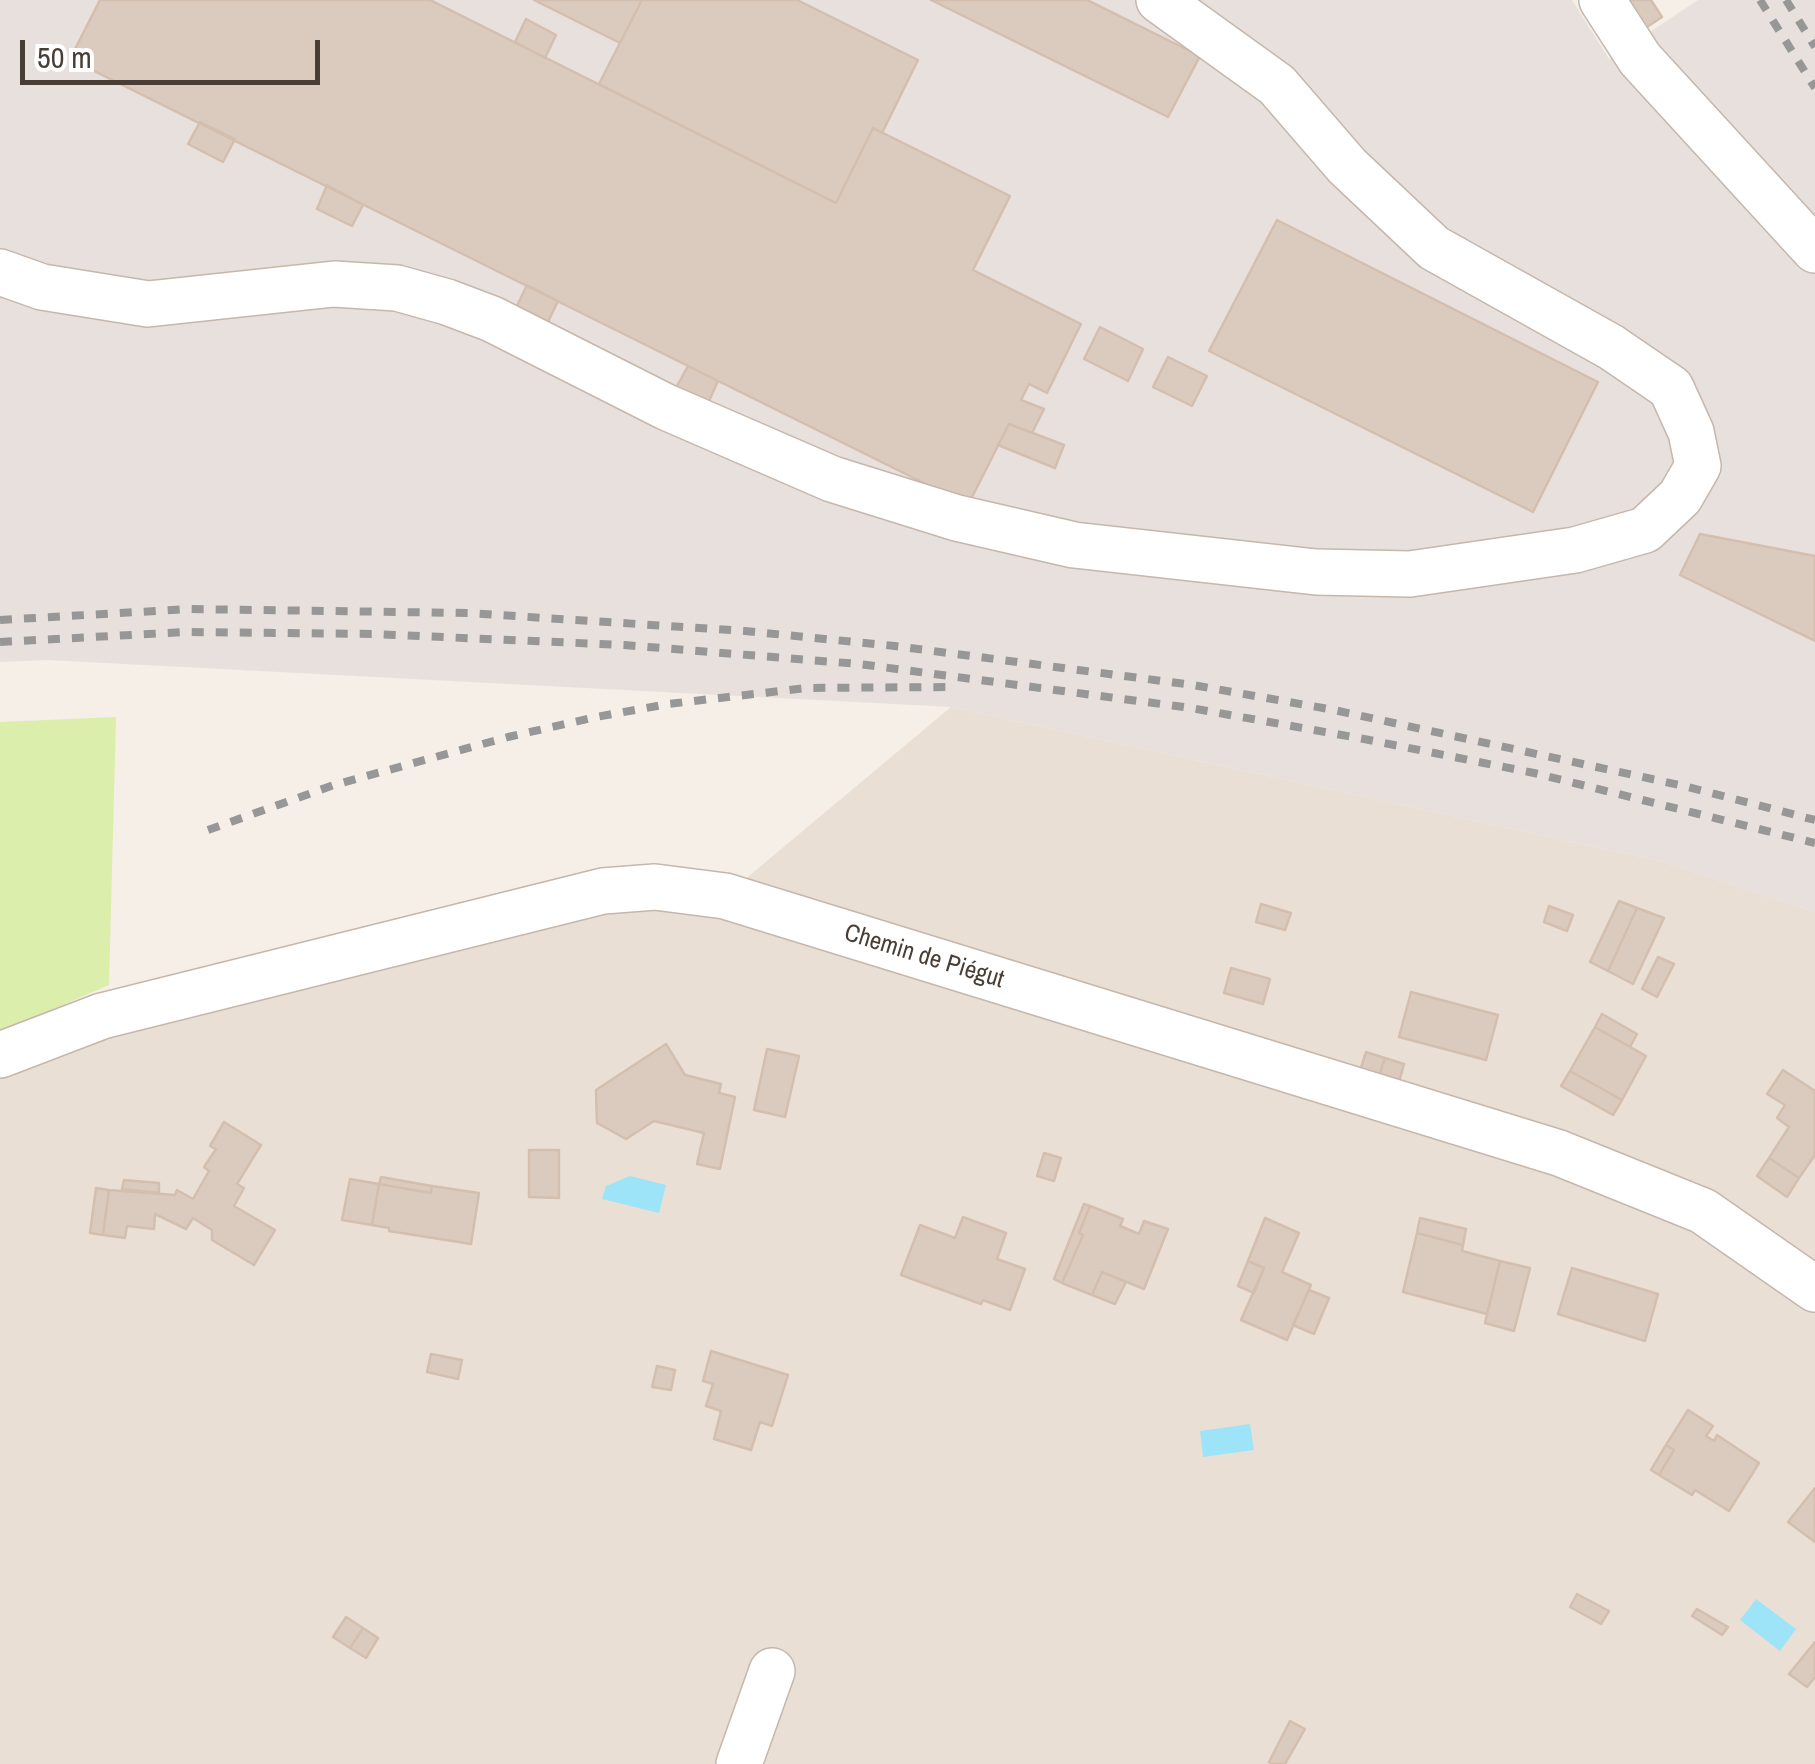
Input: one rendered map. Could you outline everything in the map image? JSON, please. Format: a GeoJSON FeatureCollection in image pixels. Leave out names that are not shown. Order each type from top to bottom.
{"type":"FeatureCollection","features":[{"type":"Feature","properties":{"kind":"street"},"geometry":{"type":"LineString","coordinates":[[0,272],[42,287],[148,304],[334,284],[397,288],[492,320],[666,407],[832,479],[958,518],[1074,545],[1316,572],[1410,574],[1574,550],[1610,540],[1645,530],[1680,497],[1698,466],[1691,432],[1671,388],[1611,347],[1434,248],[1348,166],[1278,85],[1159,0]]}},
{"type":"Feature","properties":{"kind":"street"},"geometry":{"type":"LineString","coordinates":[[1602,0],[1640,60],[1815,250]]}},
{"type":"Feature","properties":{"kind":"street","name":"Chemin de Piégut"},"geometry":{"type":"LineString","coordinates":[[0,1055],[102,1016],[603,891],[655,887],[725,896],[1559,1153],[1703,1211],[1815,1290]]}},
{"type":"Feature","properties":{"kind":"street"},"geometry":{"type":"LineString","coordinates":[[739,1764],[772,1671]]}},
{"type":"Feature","properties":{"kind":"shaded area"},"geometry":{"type":"Polygon","coordinates":[[[0,0],[1572,0],[1609,59],[1698,0],[1815,0],[1815,912],[1660,861],[951,707],[48,660],[0,662],[0,0]]]}},
{"type":"Feature","properties":{"kind":"shaded area"},"geometry":{"type":"Polygon","coordinates":[[[951,707],[1660,861],[1815,912],[1815,1764],[0,1764],[0,1055],[603,891],[725,896],[951,707]]]}},
{"type":"Feature","properties":{"kind":"green space"},"geometry":{"type":"Polygon","coordinates":[[[116,717],[109,985],[0,1032],[0,722],[116,717]]]}},
{"type":"Feature","properties":{"kind":"water"},"geometry":{"type":"Polygon","coordinates":[[[630,1176],[666,1185],[659,1213],[602,1199],[606,1186],[630,1176]]]}},
{"type":"Feature","properties":{"kind":"water"},"geometry":{"type":"Polygon","coordinates":[[[1250,1424],[1254,1450],[1203,1457],[1200,1431],[1250,1424]]]}},
{"type":"Feature","properties":{"kind":"water"},"geometry":{"type":"Polygon","coordinates":[[[1756,1599],[1796,1629],[1780,1651],[1740,1620],[1756,1599]]]}},
{"type":"Feature","properties":{"kind":"building"},"geometry":{"type":"Polygon","coordinates":[[[100,0],[430,0],[836,203],[873,128],[1010,196],[973,270],[1081,324],[1047,393],[1029,384],[1021,400],[1044,409],[1032,433],[1009,424],[968,505],[70,59],[100,0]]]}},
{"type":"Feature","properties":{"kind":"building"},"geometry":{"type":"Polygon","coordinates":[[[534,0],[642,0],[620,43],[534,0]]]}},
{"type":"Feature","properties":{"kind":"building"},"geometry":{"type":"Polygon","coordinates":[[[642,0],[797,0],[918,60],[882,133],[873,128],[836,203],[599,84],[642,0]]]}},
{"type":"Feature","properties":{"kind":"building"},"geometry":{"type":"Polygon","coordinates":[[[931,0],[1087,0],[1200,56],[1168,117],[931,0]]]}},
{"type":"Feature","properties":{"kind":"building"},"geometry":{"type":"Polygon","coordinates":[[[1624,0],[1651,0],[1662,17],[1644,29],[1624,0]]]}},
{"type":"Feature","properties":{"kind":"building"},"geometry":{"type":"Polygon","coordinates":[[[526,19],[556,35],[545,58],[515,42],[526,19]]]}},
{"type":"Feature","properties":{"kind":"building"},"geometry":{"type":"Polygon","coordinates":[[[200,122],[235,139],[223,162],[188,144],[200,122]]]}},
{"type":"Feature","properties":{"kind":"building"},"geometry":{"type":"Polygon","coordinates":[[[327,185],[363,205],[352,226],[317,209],[327,185]]]}},
{"type":"Feature","properties":{"kind":"building"},"geometry":{"type":"Polygon","coordinates":[[[1277,220],[1598,382],[1533,512],[1209,351],[1277,220]]]}},
{"type":"Feature","properties":{"kind":"building"},"geometry":{"type":"Polygon","coordinates":[[[527,285],[558,301],[547,324],[516,308],[527,285]]]}},
{"type":"Feature","properties":{"kind":"building"},"geometry":{"type":"Polygon","coordinates":[[[1100,327],[1143,349],[1128,381],[1084,359],[1100,327]]]}},
{"type":"Feature","properties":{"kind":"building"},"geometry":{"type":"Polygon","coordinates":[[[1168,357],[1207,376],[1192,406],[1153,387],[1168,357]]]}},
{"type":"Feature","properties":{"kind":"building"},"geometry":{"type":"Polygon","coordinates":[[[688,366],[718,381],[708,403],[676,388],[688,366]]]}},
{"type":"Feature","properties":{"kind":"building"},"geometry":{"type":"Polygon","coordinates":[[[1009,424],[1064,445],[1055,468],[998,445],[1009,424]]]}},
{"type":"Feature","properties":{"kind":"building"},"geometry":{"type":"Polygon","coordinates":[[[1700,534],[1815,556],[1815,641],[1680,575],[1700,534]]]}},
{"type":"Feature","properties":{"kind":"building"},"geometry":{"type":"Polygon","coordinates":[[[1619,901],[1637,908],[1608,971],[1590,962],[1619,901]]]}},
{"type":"Feature","properties":{"kind":"building"},"geometry":{"type":"Polygon","coordinates":[[[1261,904],[1291,913],[1285,930],[1256,922],[1261,904]]]}},
{"type":"Feature","properties":{"kind":"building"},"geometry":{"type":"Polygon","coordinates":[[[1549,906],[1573,915],[1567,931],[1544,922],[1549,906]]]}},
{"type":"Feature","properties":{"kind":"building"},"geometry":{"type":"Polygon","coordinates":[[[1637,908],[1664,918],[1633,984],[1608,971],[1637,908]]]}},
{"type":"Feature","properties":{"kind":"building"},"geometry":{"type":"Polygon","coordinates":[[[1658,957],[1674,964],[1657,997],[1642,989],[1658,957]]]}},
{"type":"Feature","properties":{"kind":"building"},"geometry":{"type":"Polygon","coordinates":[[[1231,968],[1270,979],[1263,1004],[1224,993],[1231,968]]]}},
{"type":"Feature","properties":{"kind":"building"},"geometry":{"type":"Polygon","coordinates":[[[1411,992],[1498,1015],[1486,1060],[1399,1037],[1411,992]]]}},
{"type":"Feature","properties":{"kind":"building"},"geometry":{"type":"Polygon","coordinates":[[[1602,1014],[1637,1034],[1630,1047],[1595,1027],[1602,1014]]]}},
{"type":"Feature","properties":{"kind":"building"},"geometry":{"type":"Polygon","coordinates":[[[1595,1027],[1646,1056],[1622,1100],[1570,1071],[1595,1027]]]}},
{"type":"Feature","properties":{"kind":"building"},"geometry":{"type":"Polygon","coordinates":[[[666,1044],[685,1075],[721,1084],[719,1093],[735,1097],[720,1169],[697,1164],[704,1133],[654,1121],[626,1139],[597,1123],[596,1090],[666,1044]]]}},
{"type":"Feature","properties":{"kind":"building"},"geometry":{"type":"Polygon","coordinates":[[[767,1049],[799,1056],[785,1117],[754,1110],[767,1049]]]}},
{"type":"Feature","properties":{"kind":"building"},"geometry":{"type":"Polygon","coordinates":[[[1366,1052],[1385,1058],[1379,1076],[1360,1071],[1366,1052]]]}},
{"type":"Feature","properties":{"kind":"building"},"geometry":{"type":"Polygon","coordinates":[[[1385,1058],[1404,1064],[1399,1082],[1379,1076],[1385,1058]]]}},
{"type":"Feature","properties":{"kind":"building"},"geometry":{"type":"Polygon","coordinates":[[[1783,1070],[1815,1091],[1815,1155],[1799,1178],[1769,1158],[1789,1127],[1777,1118],[1785,1105],[1767,1094],[1783,1070]]]}},
{"type":"Feature","properties":{"kind":"building"},"geometry":{"type":"Polygon","coordinates":[[[1570,1071],[1622,1100],[1613,1115],[1561,1086],[1570,1071]]]}},
{"type":"Feature","properties":{"kind":"building"},"geometry":{"type":"Polygon","coordinates":[[[224,1122],[261,1145],[237,1184],[244,1188],[234,1206],[275,1230],[254,1265],[212,1240],[212,1230],[193,1218],[186,1229],[155,1214],[154,1229],[127,1226],[125,1238],[103,1235],[109,1190],[175,1195],[177,1190],[193,1199],[209,1171],[204,1167],[216,1149],[210,1146],[224,1122]]]}},
{"type":"Feature","properties":{"kind":"building"},"geometry":{"type":"Polygon","coordinates":[[[529,1150],[559,1150],[559,1198],[529,1197],[529,1150]]]}},
{"type":"Feature","properties":{"kind":"building"},"geometry":{"type":"Polygon","coordinates":[[[1044,1153],[1061,1158],[1054,1181],[1037,1176],[1044,1153]]]}},
{"type":"Feature","properties":{"kind":"building"},"geometry":{"type":"Polygon","coordinates":[[[1769,1158],[1799,1178],[1787,1197],[1757,1176],[1769,1158]]]}},
{"type":"Feature","properties":{"kind":"building"},"geometry":{"type":"Polygon","coordinates":[[[381,1177],[432,1186],[431,1193],[379,1184],[381,1177]]]}},
{"type":"Feature","properties":{"kind":"building"},"geometry":{"type":"Polygon","coordinates":[[[350,1179],[379,1184],[372,1225],[342,1220],[350,1179]]]}},
{"type":"Feature","properties":{"kind":"building"},"geometry":{"type":"Polygon","coordinates":[[[124,1180],[159,1183],[159,1193],[122,1189],[124,1180]]]}},
{"type":"Feature","properties":{"kind":"building"},"geometry":{"type":"Polygon","coordinates":[[[379,1184],[431,1193],[432,1186],[479,1193],[471,1244],[372,1225],[379,1184]]]}},
{"type":"Feature","properties":{"kind":"building"},"geometry":{"type":"Polygon","coordinates":[[[96,1188],[109,1190],[103,1235],[90,1233],[96,1188]]]}},
{"type":"Feature","properties":{"kind":"building"},"geometry":{"type":"Polygon","coordinates":[[[1084,1204],[1090,1206],[1079,1233],[1083,1235],[1062,1283],[1054,1279],[1084,1204]]]}},
{"type":"Feature","properties":{"kind":"building"},"geometry":{"type":"Polygon","coordinates":[[[1090,1206],[1123,1219],[1120,1226],[1139,1234],[1144,1221],[1168,1229],[1144,1289],[1102,1272],[1092,1295],[1062,1283],[1083,1235],[1079,1233],[1090,1206]]]}},
{"type":"Feature","properties":{"kind":"building"},"geometry":{"type":"Polygon","coordinates":[[[963,1217],[1006,1233],[997,1259],[1025,1269],[1010,1310],[983,1300],[981,1304],[901,1275],[920,1225],[955,1238],[963,1217]]]}},
{"type":"Feature","properties":{"kind":"building"},"geometry":{"type":"Polygon","coordinates":[[[1265,1218],[1299,1233],[1282,1272],[1311,1285],[1287,1340],[1241,1320],[1264,1268],[1248,1261],[1265,1218]]]}},
{"type":"Feature","properties":{"kind":"building"},"geometry":{"type":"Polygon","coordinates":[[[1420,1218],[1466,1229],[1463,1245],[1417,1233],[1420,1218]]]}},
{"type":"Feature","properties":{"kind":"building"},"geometry":{"type":"Polygon","coordinates":[[[1417,1233],[1463,1245],[1462,1251],[1500,1261],[1487,1314],[1403,1292],[1417,1233]]]}},
{"type":"Feature","properties":{"kind":"building"},"geometry":{"type":"Polygon","coordinates":[[[1248,1261],[1264,1268],[1254,1293],[1238,1286],[1248,1261]]]}},
{"type":"Feature","properties":{"kind":"building"},"geometry":{"type":"Polygon","coordinates":[[[1500,1261],[1530,1268],[1514,1331],[1485,1323],[1500,1261]]]}},
{"type":"Feature","properties":{"kind":"building"},"geometry":{"type":"Polygon","coordinates":[[[1572,1268],[1658,1294],[1645,1341],[1558,1314],[1572,1268]]]}},
{"type":"Feature","properties":{"kind":"building"},"geometry":{"type":"Polygon","coordinates":[[[1102,1272],[1126,1282],[1115,1304],[1092,1295],[1102,1272]]]}},
{"type":"Feature","properties":{"kind":"building"},"geometry":{"type":"Polygon","coordinates":[[[1309,1290],[1329,1298],[1314,1334],[1293,1325],[1309,1290]]]}},
{"type":"Feature","properties":{"kind":"building"},"geometry":{"type":"Polygon","coordinates":[[[711,1351],[788,1375],[772,1426],[760,1422],[751,1450],[714,1439],[721,1411],[706,1406],[713,1384],[703,1381],[711,1351]]]}},
{"type":"Feature","properties":{"kind":"building"},"geometry":{"type":"Polygon","coordinates":[[[431,1354],[462,1360],[458,1379],[427,1372],[431,1354]]]}},
{"type":"Feature","properties":{"kind":"building"},"geometry":{"type":"Polygon","coordinates":[[[657,1366],[675,1370],[671,1390],[652,1387],[657,1366]]]}},
{"type":"Feature","properties":{"kind":"building"},"geometry":{"type":"Polygon","coordinates":[[[1688,1410],[1713,1426],[1706,1436],[1714,1441],[1717,1435],[1759,1463],[1729,1511],[1695,1490],[1692,1495],[1659,1475],[1674,1450],[1666,1445],[1688,1410]]]}},
{"type":"Feature","properties":{"kind":"building"},"geometry":{"type":"Polygon","coordinates":[[[1666,1445],[1674,1450],[1659,1475],[1651,1470],[1666,1445]]]}},
{"type":"Feature","properties":{"kind":"building"},"geometry":{"type":"Polygon","coordinates":[[[1815,1488],[1815,1542],[1788,1522],[1815,1488]]]}},
{"type":"Feature","properties":{"kind":"building"},"geometry":{"type":"Polygon","coordinates":[[[1577,1594],[1609,1611],[1601,1624],[1570,1607],[1577,1594]]]}},
{"type":"Feature","properties":{"kind":"building"},"geometry":{"type":"Polygon","coordinates":[[[1697,1609],[1728,1627],[1722,1635],[1692,1616],[1697,1609]]]}},
{"type":"Feature","properties":{"kind":"building"},"geometry":{"type":"Polygon","coordinates":[[[346,1617],[363,1628],[350,1648],[333,1637],[346,1617]]]}},
{"type":"Feature","properties":{"kind":"building"},"geometry":{"type":"Polygon","coordinates":[[[363,1628],[378,1638],[366,1658],[350,1648],[363,1628]]]}},
{"type":"Feature","properties":{"kind":"building"},"geometry":{"type":"Polygon","coordinates":[[[1815,1642],[1815,1677],[1807,1687],[1789,1674],[1815,1642]]]}},
{"type":"Feature","properties":{"kind":"building"},"geometry":{"type":"Polygon","coordinates":[[[1290,1721],[1305,1729],[1285,1764],[1273,1764],[1269,1762],[1290,1721]]]}},
{"type":"Feature","properties":{"kind":"railway"},"geometry":{"type":"LineString","coordinates":[[1760,0],[1815,88]]}},
{"type":"Feature","properties":{"kind":"railway"},"geometry":{"type":"LineString","coordinates":[[1786,0],[1815,47]]}},
{"type":"Feature","properties":{"kind":"railway"},"geometry":{"type":"LineString","coordinates":[[0,620],[189,609],[468,613],[745,631],[895,646],[1193,685],[1334,710],[1684,786],[1815,820]]}},
{"type":"Feature","properties":{"kind":"railway"},"geometry":{"type":"LineString","coordinates":[[0,642],[186,632],[373,634],[624,645],[859,664],[1191,708],[1364,739],[1534,773],[1815,843]]}},
{"type":"Feature","properties":{"kind":"railway"},"geometry":{"type":"LineString","coordinates":[[208,830],[334,785],[596,717],[668,704],[806,688],[952,687]]}}]}
